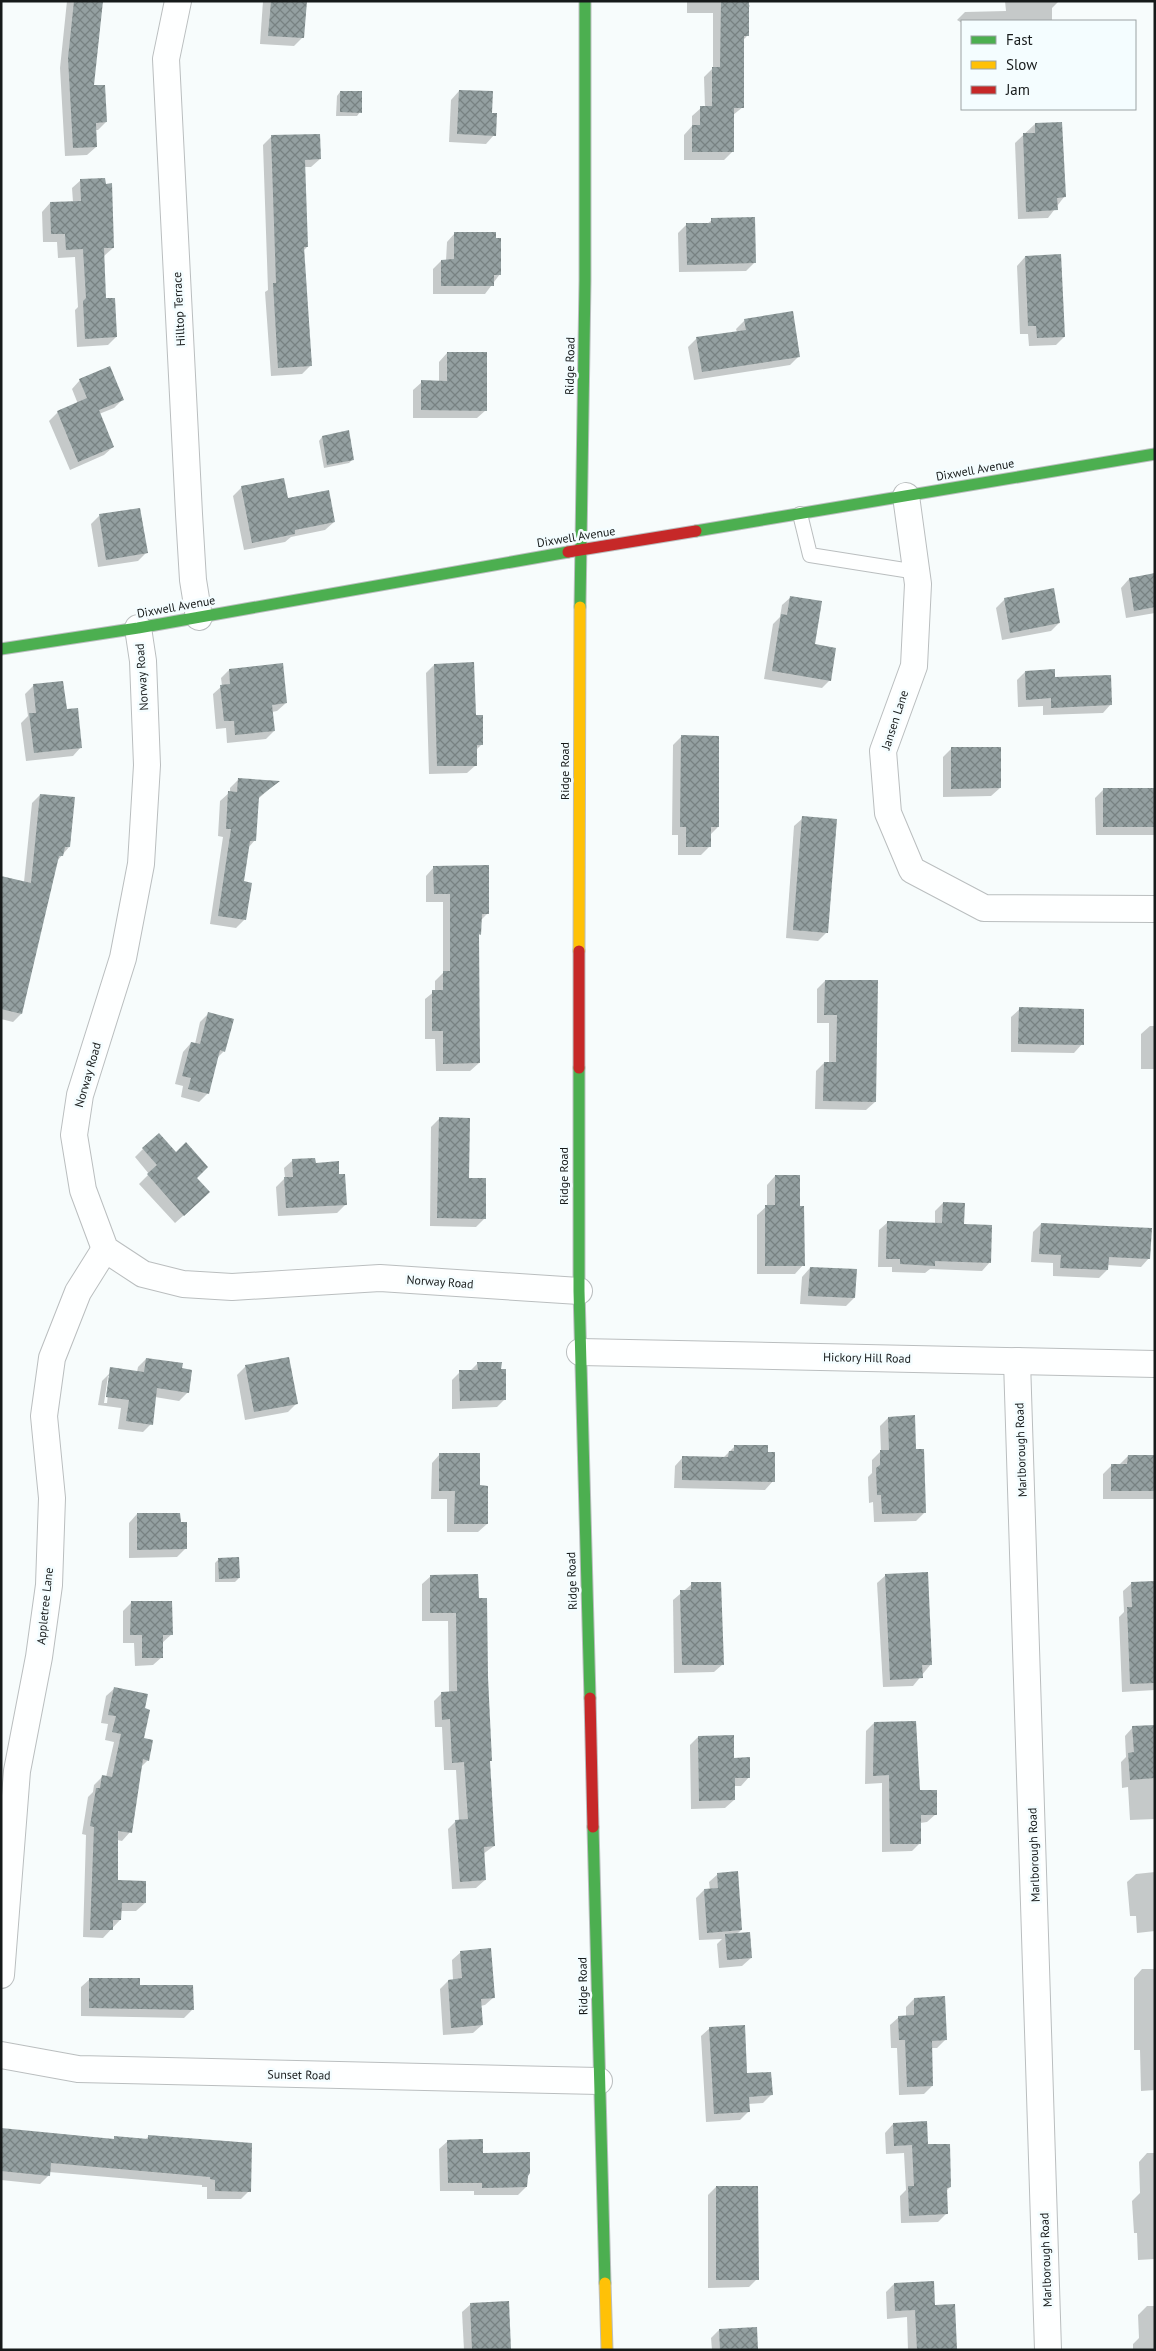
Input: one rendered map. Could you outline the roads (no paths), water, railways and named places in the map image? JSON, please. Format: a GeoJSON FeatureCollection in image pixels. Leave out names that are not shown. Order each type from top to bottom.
{"type":"FeatureCollection","features":[{"type":"Feature","properties":{"kind":"main road","name":"Ridge Road"},"geometry":{"type":"LineString","coordinates":[[585,1],[578,1107],[579,1292],[598,2081],[607,2350]]}},
{"type":"Feature","properties":{"kind":"main road","name":"Dixwell Avenue"},"geometry":{"type":"LineString","coordinates":[[1,649],[138,628],[581,550],[1155,454]]}},
{"type":"Feature","properties":{"kind":"street","name":"Hilltop Terrace"},"geometry":{"type":"LineString","coordinates":[[178,1],[166,59],[189,514],[193,580],[199,617]]}},
{"type":"Feature","properties":{"kind":"street","name":"Jansen Lane"},"geometry":{"type":"LineString","coordinates":[[906,496],[918,584],[914,666],[883,750],[888,813],[912,870],[984,908],[1155,910]]}},
{"type":"Feature","properties":{"kind":"street","name":"Norway Road"},"geometry":{"type":"LineString","coordinates":[[138,628],[142,661],[147,765],[141,864],[123,958],[80,1094],[74,1135],[82,1190],[105,1249],[143,1274],[183,1284],[232,1287],[380,1278],[579,1292]]}},
{"type":"Feature","properties":{"kind":"street","name":"Appletree Lane"},"geometry":{"type":"LineString","coordinates":[[1,1974],[16,1771],[39,1657],[50,1586],[52,1498],[44,1416],[52,1358],[78,1292],[105,1249]]}},
{"type":"Feature","properties":{"kind":"street","name":"Hickory Hill Road"},"geometry":{"type":"LineString","coordinates":[[580,1352],[1155,1364]]}},
{"type":"Feature","properties":{"kind":"street","name":"Marlborough Road"},"geometry":{"type":"LineString","coordinates":[[1018,1361],[1048,2350]]}},
{"type":"Feature","properties":{"kind":"street","name":"Sunset Road"},"geometry":{"type":"LineString","coordinates":[[1,2055],[78,2070],[598,2081]]}},
{"type":"Feature","properties":{"kind":"lane"},"geometry":{"type":"LineString","coordinates":[[800,514],[810,554],[917,572]]}}]}
